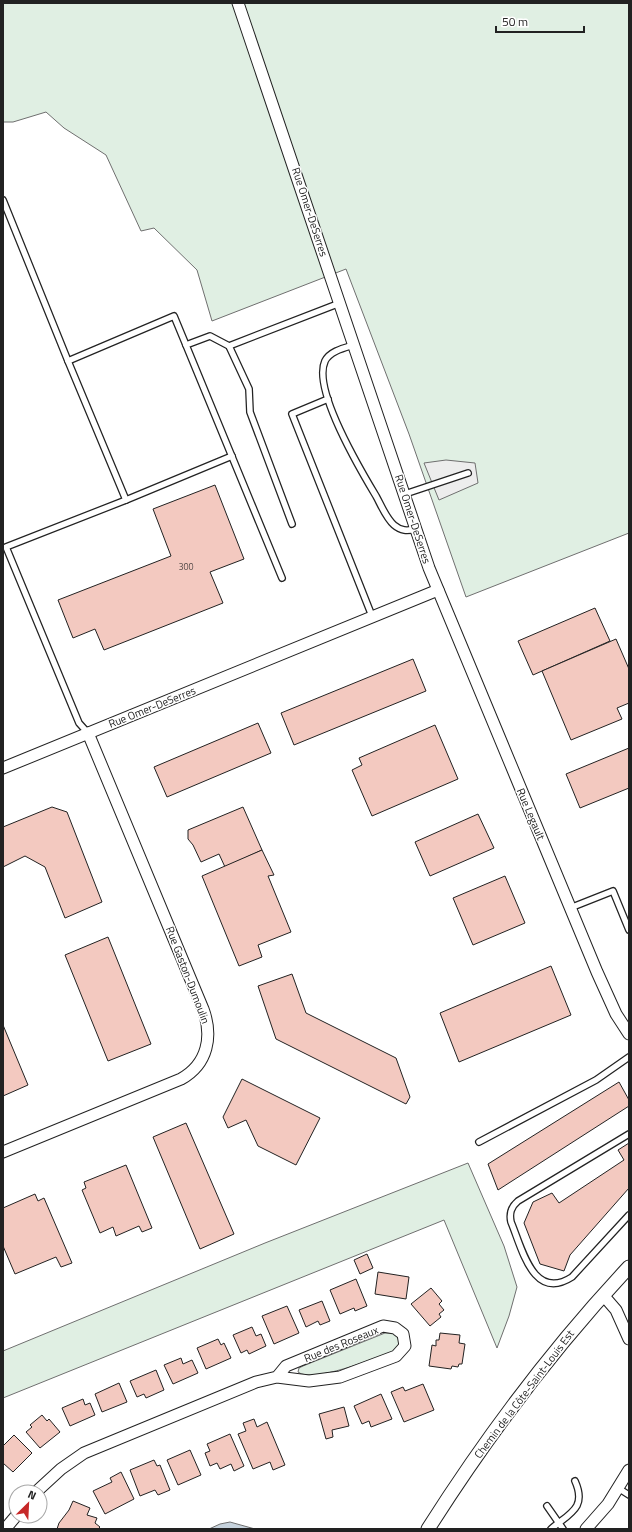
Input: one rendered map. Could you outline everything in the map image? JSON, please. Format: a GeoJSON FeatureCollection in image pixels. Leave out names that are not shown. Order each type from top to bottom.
{"type":"FeatureCollection","features":[{"type":"Feature","properties":{"kind":"street","name":"Rue Omer-DeSerres"},"geometry":{"type":"LineString","coordinates":[[3,768],[438,590],[429,568],[238,3]]}},
{"type":"Feature","properties":{"kind":"street","name":"Rue Legault"},"geometry":{"type":"LineString","coordinates":[[438,590],[605,990],[629,1034]]}},
{"type":"Feature","properties":{"kind":"street","name":"Rue Gaston-Dumoulin"},"geometry":{"type":"LineString","coordinates":[[3,1152],[186,1076],[198,1064],[208,1040],[208,1024],[203,1009],[88,733]]}},
{"type":"Feature","properties":{"kind":"street","name":"Chemin de la Côte-Saint-Louis Est"},"geometry":{"type":"LineString","coordinates":[[428,1529],[501,1420],[539,1370],[629,1267]]}},
{"type":"Feature","properties":{"kind":"street"},"geometry":{"type":"LineString","coordinates":[[603,1295],[616,1310],[629,1340]]}},
{"type":"Feature","properties":{"kind":"street","name":"Rue des Roseaux"},"geometry":{"type":"LineString","coordinates":[[45,1484],[61,1469],[84,1453],[256,1382],[277,1377],[309,1381],[340,1377],[396,1356],[405,1346],[403,1334],[395,1328],[383,1326],[286,1366],[277,1377]]}},
{"type":"Feature","properties":{"kind":"street"},"geometry":{"type":"LineString","coordinates":[[586,1529],[600,1515],[629,1470]]}},
{"type":"Feature","properties":{"kind":"lane"},"geometry":{"type":"LineString","coordinates":[[3,200],[126,500]]}},
{"type":"Feature","properties":{"kind":"lane"},"geometry":{"type":"LineString","coordinates":[[229,346],[340,303]]}},
{"type":"Feature","properties":{"kind":"lane"},"geometry":{"type":"LineString","coordinates":[[68,361],[174,316],[282,578]]}},
{"type":"Feature","properties":{"kind":"lane"},"geometry":{"type":"LineString","coordinates":[[186,345],[210,336],[229,346],[249,389],[250,412],[292,524]]}},
{"type":"Feature","properties":{"kind":"lane"},"geometry":{"type":"LineString","coordinates":[[354,345],[330,355],[325,362],[324,376],[328,399],[352,456],[390,520],[401,530],[410,531],[417,529]]}},
{"type":"Feature","properties":{"kind":"lane"},"geometry":{"type":"LineString","coordinates":[[328,399],[292,414],[372,616]]}},
{"type":"Feature","properties":{"kind":"lane"},"geometry":{"type":"LineString","coordinates":[[88,733],[79,723],[6,547],[126,500],[232,456]]}},
{"type":"Feature","properties":{"kind":"lane"},"geometry":{"type":"LineString","coordinates":[[405,494],[468,473]]}},
{"type":"Feature","properties":{"kind":"lane"},"geometry":{"type":"LineString","coordinates":[[570,908],[612,891],[629,930]]}},
{"type":"Feature","properties":{"kind":"lane"},"geometry":{"type":"LineString","coordinates":[[479,1142],[596,1080],[629,1057]]}},
{"type":"Feature","properties":{"kind":"lane"},"geometry":{"type":"LineString","coordinates":[[629,1134],[518,1201],[513,1206],[510,1215],[511,1222],[530,1270],[550,1284],[562,1283],[572,1277],[629,1216]]}},
{"type":"Feature","properties":{"kind":"lane"},"geometry":{"type":"LineString","coordinates":[[551,1529],[576,1508],[580,1501],[579,1490],[575,1481]]}},
{"type":"Feature","properties":{"kind":"lane"},"geometry":{"type":"LineString","coordinates":[[618,1488],[629,1496]]}},
{"type":"Feature","properties":{"kind":"lane"},"geometry":{"type":"LineString","coordinates":[[548,1506],[563,1529]]}},
{"type":"Feature","properties":{"kind":"green space"},"geometry":{"type":"Polygon","coordinates":[[[3,3],[629,3],[629,533],[466,597],[409,434],[346,269],[212,321],[197,270],[154,228],[141,231],[106,155],[64,128],[46,112],[13,122],[3,122],[3,3]]]}},
{"type":"Feature","properties":{"kind":"green space"},"geometry":{"type":"Polygon","coordinates":[[[468,1163],[504,1246],[517,1287],[509,1316],[497,1348],[444,1220],[3,1398],[3,1351],[265,1243],[468,1163]]]}},
{"type":"Feature","properties":{"kind":"green space"},"geometry":{"type":"Polygon","coordinates":[[[385,1333],[394,1333],[399,1341],[398,1346],[392,1352],[329,1373],[305,1375],[298,1372],[299,1368],[303,1366],[385,1333]]]}},
{"type":"Feature","properties":{"kind":"shaded area"},"geometry":{"type":"Polygon","coordinates":[[[446,460],[475,463],[478,483],[439,500],[424,463],[446,460]]]}},
{"type":"Feature","properties":{"kind":"shaded area"},"geometry":{"type":"Polygon","coordinates":[[[230,1522],[255,1529],[209,1529],[220,1524],[230,1522]]]}},
{"type":"Feature","properties":{"kind":"building"},"geometry":{"type":"Polygon","coordinates":[[[215,485],[244,559],[210,572],[223,603],[104,650],[95,629],[73,638],[58,600],[171,556],[153,509],[215,485]]]}},
{"type":"Feature","properties":{"kind":"building"},"geometry":{"type":"Polygon","coordinates":[[[595,608],[610,641],[533,675],[518,641],[595,608]]]}},
{"type":"Feature","properties":{"kind":"building"},"geometry":{"type":"Polygon","coordinates":[[[616,639],[629,669],[629,703],[617,708],[622,719],[571,740],[542,671],[616,639]]]}},
{"type":"Feature","properties":{"kind":"building"},"geometry":{"type":"Polygon","coordinates":[[[413,659],[426,691],[294,745],[281,713],[413,659]]]}},
{"type":"Feature","properties":{"kind":"building"},"geometry":{"type":"Polygon","coordinates":[[[258,723],[271,753],[167,797],[154,767],[258,723]]]}},
{"type":"Feature","properties":{"kind":"building"},"geometry":{"type":"Polygon","coordinates":[[[435,725],[458,779],[372,816],[352,770],[362,765],[359,758],[435,725]]]}},
{"type":"Feature","properties":{"kind":"building"},"geometry":{"type":"Polygon","coordinates":[[[629,748],[629,788],[580,808],[566,774],[629,748]]]}},
{"type":"Feature","properties":{"kind":"building"},"geometry":{"type":"Polygon","coordinates":[[[52,807],[67,812],[102,902],[65,918],[45,867],[25,856],[3,867],[3,827],[52,807]]]}},
{"type":"Feature","properties":{"kind":"building"},"geometry":{"type":"Polygon","coordinates":[[[243,807],[262,850],[225,867],[219,854],[201,862],[193,845],[188,839],[188,830],[243,807]]]}},
{"type":"Feature","properties":{"kind":"building"},"geometry":{"type":"Polygon","coordinates":[[[478,814],[494,848],[430,876],[415,842],[478,814]]]}},
{"type":"Feature","properties":{"kind":"building"},"geometry":{"type":"Polygon","coordinates":[[[262,850],[274,875],[268,876],[291,932],[258,945],[262,957],[239,966],[202,876],[262,850]]]}},
{"type":"Feature","properties":{"kind":"building"},"geometry":{"type":"Polygon","coordinates":[[[505,876],[525,923],[473,945],[453,898],[505,876]]]}},
{"type":"Feature","properties":{"kind":"building"},"geometry":{"type":"Polygon","coordinates":[[[108,937],[151,1044],[108,1061],[65,955],[108,937]]]}},
{"type":"Feature","properties":{"kind":"building"},"geometry":{"type":"Polygon","coordinates":[[[551,966],[571,1015],[459,1062],[440,1013],[551,966]]]}},
{"type":"Feature","properties":{"kind":"building"},"geometry":{"type":"Polygon","coordinates":[[[292,974],[306,1013],[396,1058],[410,1097],[406,1104],[276,1039],[258,986],[292,974]]]}},
{"type":"Feature","properties":{"kind":"building"},"geometry":{"type":"Polygon","coordinates":[[[3,1025],[28,1085],[3,1096],[3,1025]]]}},
{"type":"Feature","properties":{"kind":"building"},"geometry":{"type":"Polygon","coordinates":[[[242,1079],[320,1118],[296,1165],[258,1146],[246,1120],[228,1128],[223,1117],[242,1079]]]}},
{"type":"Feature","properties":{"kind":"building"},"geometry":{"type":"Polygon","coordinates":[[[619,1082],[629,1100],[629,1106],[498,1190],[488,1164],[619,1082]]]}},
{"type":"Feature","properties":{"kind":"building"},"geometry":{"type":"Polygon","coordinates":[[[186,1123],[234,1234],[200,1249],[153,1137],[186,1123]]]}},
{"type":"Feature","properties":{"kind":"building"},"geometry":{"type":"Polygon","coordinates":[[[629,1143],[629,1188],[570,1255],[564,1271],[540,1264],[524,1223],[533,1202],[552,1193],[559,1203],[624,1160],[618,1150],[629,1143]]]}},
{"type":"Feature","properties":{"kind":"building"},"geometry":{"type":"Polygon","coordinates":[[[126,1165],[152,1228],[142,1232],[139,1226],[116,1236],[113,1227],[100,1233],[82,1190],[86,1188],[84,1182],[126,1165]]]}},
{"type":"Feature","properties":{"kind":"building"},"geometry":{"type":"Polygon","coordinates":[[[35,1194],[38,1201],[44,1198],[72,1263],[61,1267],[56,1257],[15,1274],[3,1246],[3,1208],[35,1194]]]}},
{"type":"Feature","properties":{"kind":"building"},"geometry":{"type":"Polygon","coordinates":[[[367,1254],[373,1268],[360,1274],[354,1260],[367,1254]]]}},
{"type":"Feature","properties":{"kind":"building"},"geometry":{"type":"Polygon","coordinates":[[[378,1272],[409,1277],[406,1299],[375,1294],[378,1272]]]}},
{"type":"Feature","properties":{"kind":"building"},"geometry":{"type":"Polygon","coordinates":[[[356,1279],[367,1306],[355,1311],[354,1308],[340,1314],[330,1290],[356,1279]]]}},
{"type":"Feature","properties":{"kind":"building"},"geometry":{"type":"Polygon","coordinates":[[[431,1288],[442,1301],[439,1304],[444,1310],[439,1314],[441,1317],[430,1326],[411,1304],[431,1288]]]}},
{"type":"Feature","properties":{"kind":"building"},"geometry":{"type":"Polygon","coordinates":[[[322,1301],[330,1321],[320,1325],[318,1321],[306,1327],[299,1310],[322,1301]]]}},
{"type":"Feature","properties":{"kind":"building"},"geometry":{"type":"Polygon","coordinates":[[[287,1306],[299,1333],[274,1344],[262,1316],[287,1306]]]}},
{"type":"Feature","properties":{"kind":"building"},"geometry":{"type":"Polygon","coordinates":[[[252,1327],[256,1336],[261,1334],[266,1346],[249,1354],[247,1350],[241,1353],[233,1335],[252,1327]]]}},
{"type":"Feature","properties":{"kind":"building"},"geometry":{"type":"Polygon","coordinates":[[[440,1333],[460,1335],[459,1343],[465,1344],[462,1364],[459,1364],[458,1367],[452,1366],[451,1369],[429,1366],[432,1345],[436,1346],[436,1340],[439,1340],[440,1333]]]}},
{"type":"Feature","properties":{"kind":"building"},"geometry":{"type":"Polygon","coordinates":[[[218,1339],[221,1345],[224,1343],[231,1358],[206,1369],[197,1348],[218,1339]]]}},
{"type":"Feature","properties":{"kind":"building"},"geometry":{"type":"Polygon","coordinates":[[[181,1358],[183,1364],[192,1360],[198,1373],[173,1384],[164,1365],[181,1358]]]}},
{"type":"Feature","properties":{"kind":"building"},"geometry":{"type":"Polygon","coordinates":[[[156,1370],[164,1390],[146,1398],[144,1394],[137,1397],[130,1381],[156,1370]]]}},
{"type":"Feature","properties":{"kind":"building"},"geometry":{"type":"Polygon","coordinates":[[[119,1383],[127,1402],[102,1412],[95,1394],[119,1383]]]}},
{"type":"Feature","properties":{"kind":"building"},"geometry":{"type":"Polygon","coordinates":[[[423,1384],[434,1410],[404,1422],[391,1392],[403,1387],[405,1391],[423,1384]]]}},
{"type":"Feature","properties":{"kind":"building"},"geometry":{"type":"Polygon","coordinates":[[[381,1394],[392,1419],[371,1427],[369,1421],[362,1424],[354,1406],[381,1394]]]}},
{"type":"Feature","properties":{"kind":"building"},"geometry":{"type":"Polygon","coordinates":[[[83,1399],[85,1405],[90,1403],[95,1415],[70,1426],[62,1408],[83,1399]]]}},
{"type":"Feature","properties":{"kind":"building"},"geometry":{"type":"Polygon","coordinates":[[[344,1407],[349,1426],[332,1430],[333,1437],[326,1439],[319,1414],[344,1407]]]}},
{"type":"Feature","properties":{"kind":"building"},"geometry":{"type":"Polygon","coordinates":[[[42,1415],[47,1421],[49,1419],[60,1432],[40,1448],[26,1432],[32,1427],[30,1425],[42,1415]]]}},
{"type":"Feature","properties":{"kind":"building"},"geometry":{"type":"Polygon","coordinates":[[[254,1419],[257,1427],[267,1422],[285,1465],[273,1470],[270,1462],[253,1469],[238,1434],[246,1431],[243,1423],[254,1419]]]}},
{"type":"Feature","properties":{"kind":"building"},"geometry":{"type":"Polygon","coordinates":[[[230,1434],[244,1466],[234,1471],[231,1464],[220,1469],[217,1463],[210,1466],[205,1453],[210,1451],[207,1444],[230,1434]]]}},
{"type":"Feature","properties":{"kind":"building"},"geometry":{"type":"Polygon","coordinates":[[[14,1435],[32,1453],[13,1472],[3,1463],[3,1446],[14,1435]]]}},
{"type":"Feature","properties":{"kind":"building"},"geometry":{"type":"Polygon","coordinates":[[[190,1450],[201,1475],[178,1485],[167,1460],[190,1450]]]}},
{"type":"Feature","properties":{"kind":"building"},"geometry":{"type":"Polygon","coordinates":[[[154,1460],[157,1466],[160,1465],[170,1490],[158,1495],[155,1490],[140,1496],[130,1470],[154,1460]]]}},
{"type":"Feature","properties":{"kind":"building"},"geometry":{"type":"Polygon","coordinates":[[[121,1472],[134,1499],[105,1514],[93,1491],[112,1482],[110,1478],[121,1472]]]}},
{"type":"Feature","properties":{"kind":"building"},"geometry":{"type":"Polygon","coordinates":[[[73,1501],[90,1508],[87,1515],[97,1518],[95,1523],[100,1527],[98,1529],[57,1529],[59,1523],[69,1510],[73,1501]]]}}]}
